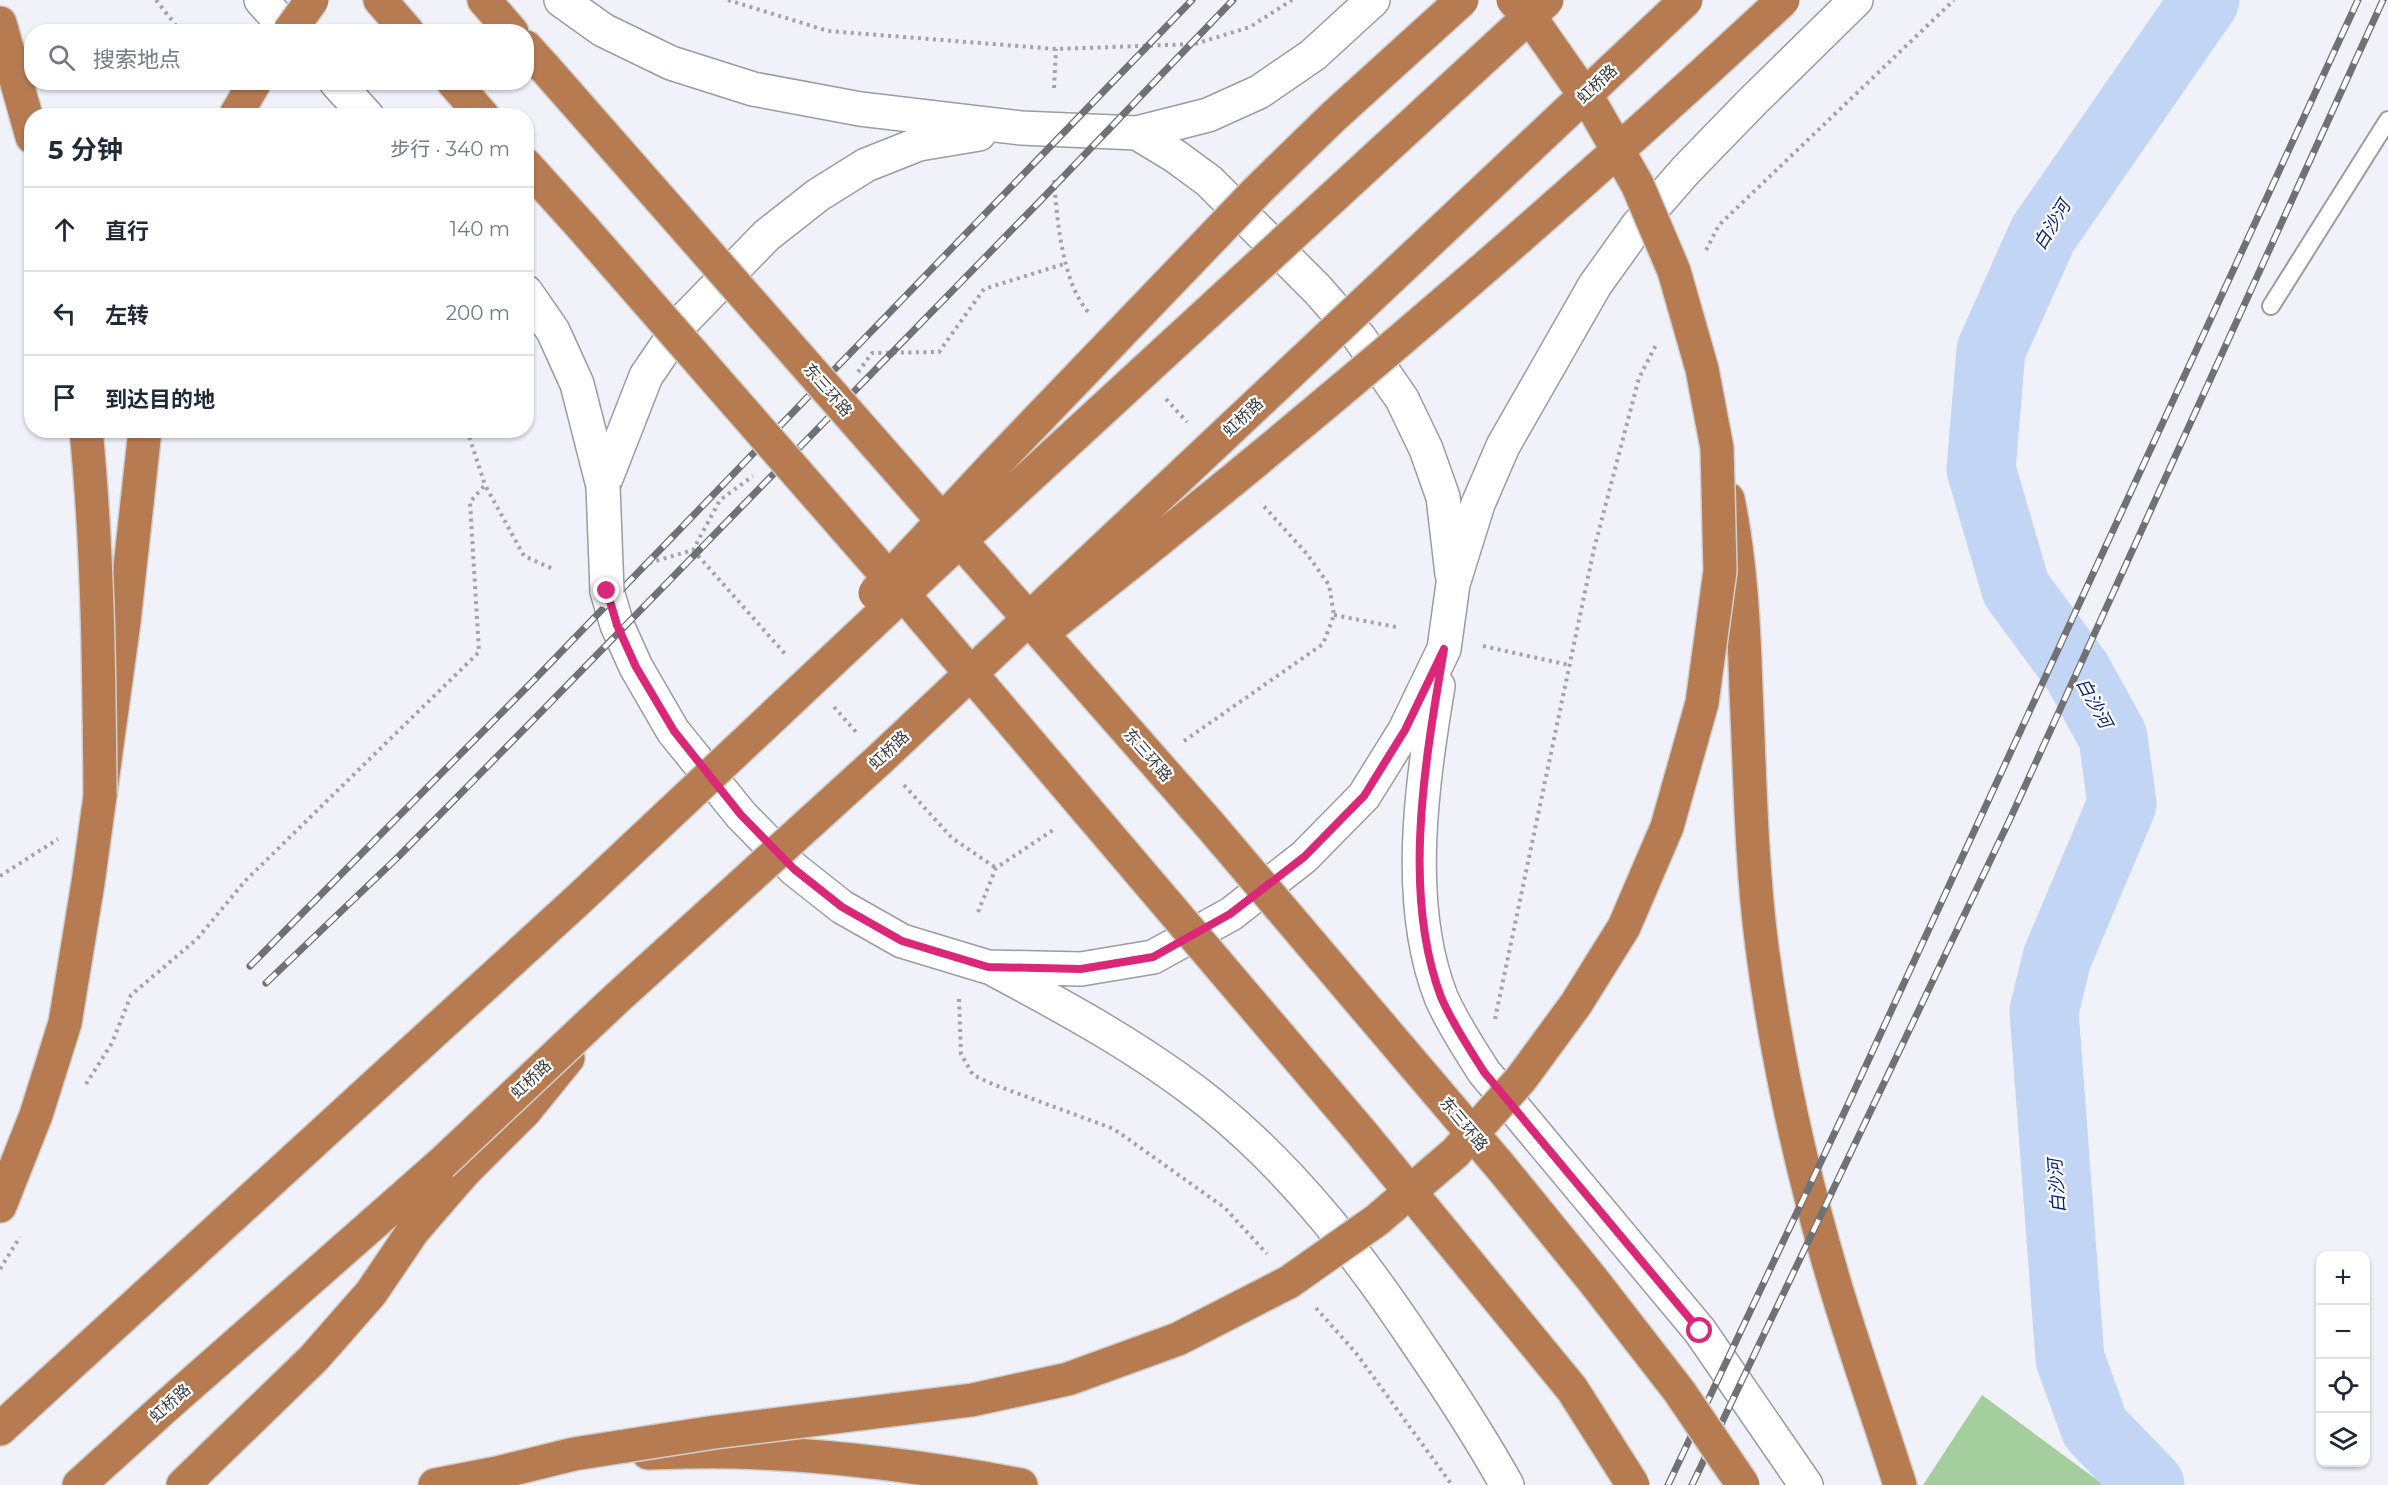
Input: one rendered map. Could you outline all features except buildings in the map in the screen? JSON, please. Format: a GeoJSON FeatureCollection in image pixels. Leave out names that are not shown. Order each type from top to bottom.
{"type":"FeatureCollection","features":[{"type":"Feature","properties":{"kind":"highway"},"geometry":{"type":"LineString","coordinates":[[295,24],[312,0]]}},
{"type":"Feature","properties":{"kind":"highway"},"geometry":{"type":"LineString","coordinates":[[380,0],[401,24]]}},
{"type":"Feature","properties":{"kind":"highway"},"geometry":{"type":"LineString","coordinates":[[484,0],[505,24]]}},
{"type":"Feature","properties":{"kind":"highway"},"geometry":{"type":"LineString","coordinates":[[579,899],[782,694],[997,462],[1258,190],[1334,116],[1462,0]]}},
{"type":"Feature","properties":{"kind":"highway"},"geometry":{"type":"LineString","coordinates":[[1513,0],[1532,20],[1593,107],[1637,184],[1674,271],[1702,369],[1734,527],[1743,604],[1753,836],[1762,946],[1781,1063],[1806,1177],[1836,1288],[1900,1485]]}},
{"type":"Feature","properties":{"kind":"highway"},"geometry":{"type":"LineString","coordinates":[[0,1429],[579,899],[936,563],[1547,0]]}},
{"type":"Feature","properties":{"kind":"highway","name":"虹桥路"},"geometry":{"type":"LineString","coordinates":[[80,1485],[164,1408],[453,1167],[616,999],[889,768],[1686,0]]}},
{"type":"Feature","properties":{"kind":"highway"},"geometry":{"type":"LineString","coordinates":[[889,768],[1505,249],[1783,0]]}},
{"type":"Feature","properties":{"kind":"highway"},"geometry":{"type":"LineString","coordinates":[[0,23],[24,108]]}},
{"type":"Feature","properties":{"kind":"highway","name":"东三环路"},"geometry":{"type":"LineString","coordinates":[[534,56],[1202,816],[1493,1158],[1592,1279],[1679,1391],[1743,1485]]}},
{"type":"Feature","properties":{"kind":"highway"},"geometry":{"type":"LineString","coordinates":[[240,108],[250,90]]}},
{"type":"Feature","properties":{"kind":"highway"},"geometry":{"type":"LineString","coordinates":[[460,90],[476,108]]}},
{"type":"Feature","properties":{"kind":"highway"},"geometry":{"type":"LineString","coordinates":[[534,174],[915,608],[1362,1132],[1572,1389],[1633,1485]]}},
{"type":"Feature","properties":{"kind":"highway"},"geometry":{"type":"LineString","coordinates":[[87,438],[92,491],[97,599],[100,795]]}},
{"type":"Feature","properties":{"kind":"highway"},"geometry":{"type":"LineString","coordinates":[[0,1206],[36,1115],[65,1023],[124,622],[144,438]]}},
{"type":"Feature","properties":{"kind":"highway"},"geometry":{"type":"LineString","coordinates":[[435,1485],[574,1454],[716,1432],[972,1400],[1068,1379],[1179,1339],[1289,1282],[1377,1220],[1455,1153],[1521,1079],[1576,1004],[1624,927],[1667,827],[1702,703],[1720,571],[1718,447]]}},
{"type":"Feature","properties":{"kind":"highway"},"geometry":{"type":"LineString","coordinates":[[183,1485],[314,1358],[371,1293],[453,1167]]}},
{"type":"Feature","properties":{"kind":"highway"},"geometry":{"type":"LineString","coordinates":[[574,1454],[734,1451],[842,1459],[953,1472],[1021,1485]]}},
{"type":"Feature","properties":{"kind":"main road"},"geometry":{"type":"LineString","coordinates":[[261,0],[282,24]]}},
{"type":"Feature","properties":{"kind":"main road"},"geometry":{"type":"LineString","coordinates":[[561,0],[603,30],[671,63],[753,89],[860,109],[1021,128],[1137,133],[1208,115],[1259,92],[1313,55],[1373,0]]}},
{"type":"Feature","properties":{"kind":"main road"},"geometry":{"type":"LineString","coordinates":[[1806,1485],[1700,1331],[1484,1072],[1463,1039],[1442,998],[1431,962],[1423,922],[1420,884],[1422,805],[1453,584],[1478,504],[1503,446],[1595,285],[1638,225],[1686,170],[1856,0]]}},
{"type":"Feature","properties":{"kind":"main road"},"geometry":{"type":"LineString","coordinates":[[343,90],[360,108]]}},
{"type":"Feature","properties":{"kind":"main road"},"geometry":{"type":"LineString","coordinates":[[603,486],[646,376],[685,319],[720,280],[768,235],[818,195],[866,165],[919,144],[1021,128]]}},
{"type":"Feature","properties":{"kind":"main road"},"geometry":{"type":"LineString","coordinates":[[1137,133],[1175,156],[1209,181],[1318,290],[1359,337],[1402,399],[1426,449],[1443,497],[1453,584]]}},
{"type":"Feature","properties":{"kind":"main road"},"geometry":{"type":"LineString","coordinates":[[534,304],[553,331],[577,384],[603,486],[607,591],[617,625],[636,667],[674,731],[741,815],[794,869],[842,907],[902,941],[988,967],[1083,1017],[1211,1104],[1270,1158],[1333,1225],[1387,1298],[1477,1431],[1507,1485]]}},
{"type":"Feature","properties":{"kind":"main road"},"geometry":{"type":"LineString","coordinates":[[988,967],[1081,969],[1153,957],[1230,914],[1304,857],[1364,796],[1405,730],[1444,649]]}},
{"type":"Feature","properties":{"kind":"lane"},"geometry":{"type":"LineString","coordinates":[[2271,306],[2388,120]]}},
{"type":"Feature","properties":{"kind":"path"},"geometry":{"type":"LineString","coordinates":[[156,0],[175,24]]}},
{"type":"Feature","properties":{"kind":"path"},"geometry":{"type":"LineString","coordinates":[[729,0],[828,31],[1056,49],[1195,44],[1250,27],[1292,0]]}},
{"type":"Feature","properties":{"kind":"path"},"geometry":{"type":"LineString","coordinates":[[1703,256],[1719,225],[1954,0]]}},
{"type":"Feature","properties":{"kind":"path"},"geometry":{"type":"LineString","coordinates":[[1053,88],[1056,49]]}},
{"type":"Feature","properties":{"kind":"path"},"geometry":{"type":"LineString","coordinates":[[1054,180],[1060,242],[1079,302],[1095,320]]}},
{"type":"Feature","properties":{"kind":"path"},"geometry":{"type":"LineString","coordinates":[[1484,1072],[1594,549],[1639,378],[1660,338]]}},
{"type":"Feature","properties":{"kind":"path"},"geometry":{"type":"LineString","coordinates":[[1166,398],[1189,424]]}},
{"type":"Feature","properties":{"kind":"path"},"geometry":{"type":"LineString","coordinates":[[470,438],[485,485],[524,556],[553,569]]}},
{"type":"Feature","properties":{"kind":"path"},"geometry":{"type":"LineString","coordinates":[[85,1087],[111,1043],[131,994],[197,939],[245,881],[479,652],[470,502],[485,485]]}},
{"type":"Feature","properties":{"kind":"path"},"geometry":{"type":"LineString","coordinates":[[1183,742],[1323,644],[1334,615],[1329,585],[1307,554],[1260,502]]}},
{"type":"Feature","properties":{"kind":"path"},"geometry":{"type":"LineString","coordinates":[[637,567],[693,550],[788,656]]}},
{"type":"Feature","properties":{"kind":"path"},"geometry":{"type":"LineString","coordinates":[[1334,615],[1396,627]]}},
{"type":"Feature","properties":{"kind":"path"},"geometry":{"type":"LineString","coordinates":[[1483,646],[1569,665]]}},
{"type":"Feature","properties":{"kind":"path"},"geometry":{"type":"LineString","coordinates":[[827,699],[858,734]]}},
{"type":"Feature","properties":{"kind":"path"},"geometry":{"type":"LineString","coordinates":[[889,768],[952,838],[996,868]]}},
{"type":"Feature","properties":{"kind":"path"},"geometry":{"type":"LineString","coordinates":[[978,912],[996,868],[1065,822]]}},
{"type":"Feature","properties":{"kind":"path"},"geometry":{"type":"LineString","coordinates":[[959,999],[961,1054],[973,1074],[995,1085],[1114,1129],[1225,1208],[1271,1259]]}},
{"type":"Feature","properties":{"kind":"path"},"geometry":{"type":"LineString","coordinates":[[0,1269],[21,1235]]}},
{"type":"Feature","properties":{"kind":"path"},"geometry":{"type":"LineString","coordinates":[[1310,1302],[1356,1353],[1452,1485]]}},
{"type":"Feature","properties":{"kind":"green space"},"geometry":{"type":"Polygon","coordinates":[[[1982,1395],[2104,1485],[1923,1485],[1982,1395]]]}},
{"type":"Feature","properties":{"kind":"waterway","name":"白沙河"},"geometry":{"type":"LineString","coordinates":[[2150,1485],[2095,1428],[2070,1359],[2044,1011],[2057,958],[2122,804],[2113,737],[2078,673],[2016,589],[1981,469],[1991,350],[2043,234],[2205,0]]}},
{"type":"Feature","properties":{"kind":"railway"},"geometry":{"type":"LineString","coordinates":[[250,966],[534,680],[1192,0]]}},
{"type":"Feature","properties":{"kind":"railway"},"geometry":{"type":"LineString","coordinates":[[266,983],[398,857],[543,710],[1233,0]]}},
{"type":"Feature","properties":{"kind":"railway"},"geometry":{"type":"LineString","coordinates":[[1668,1485],[1844,1113],[2358,0]]}},
{"type":"Feature","properties":{"kind":"railway"},"geometry":{"type":"LineString","coordinates":[[1692,1485],[2011,817],[2383,0]]}},
{"type":"Feature","properties":{"kind":"route"},"geometry":{"type":"LineString","coordinates":[[607,591],[617,625],[636,667],[674,731],[741,815],[794,869],[842,907],[902,941],[988,967],[1081,969],[1153,957],[1230,914],[1304,857],[1364,796],[1405,730],[1444,649],[1422,805],[1420,884],[1423,922],[1431,962],[1442,998],[1463,1039],[1484,1072],[1614,1231],[1700,1331]]}}]}
